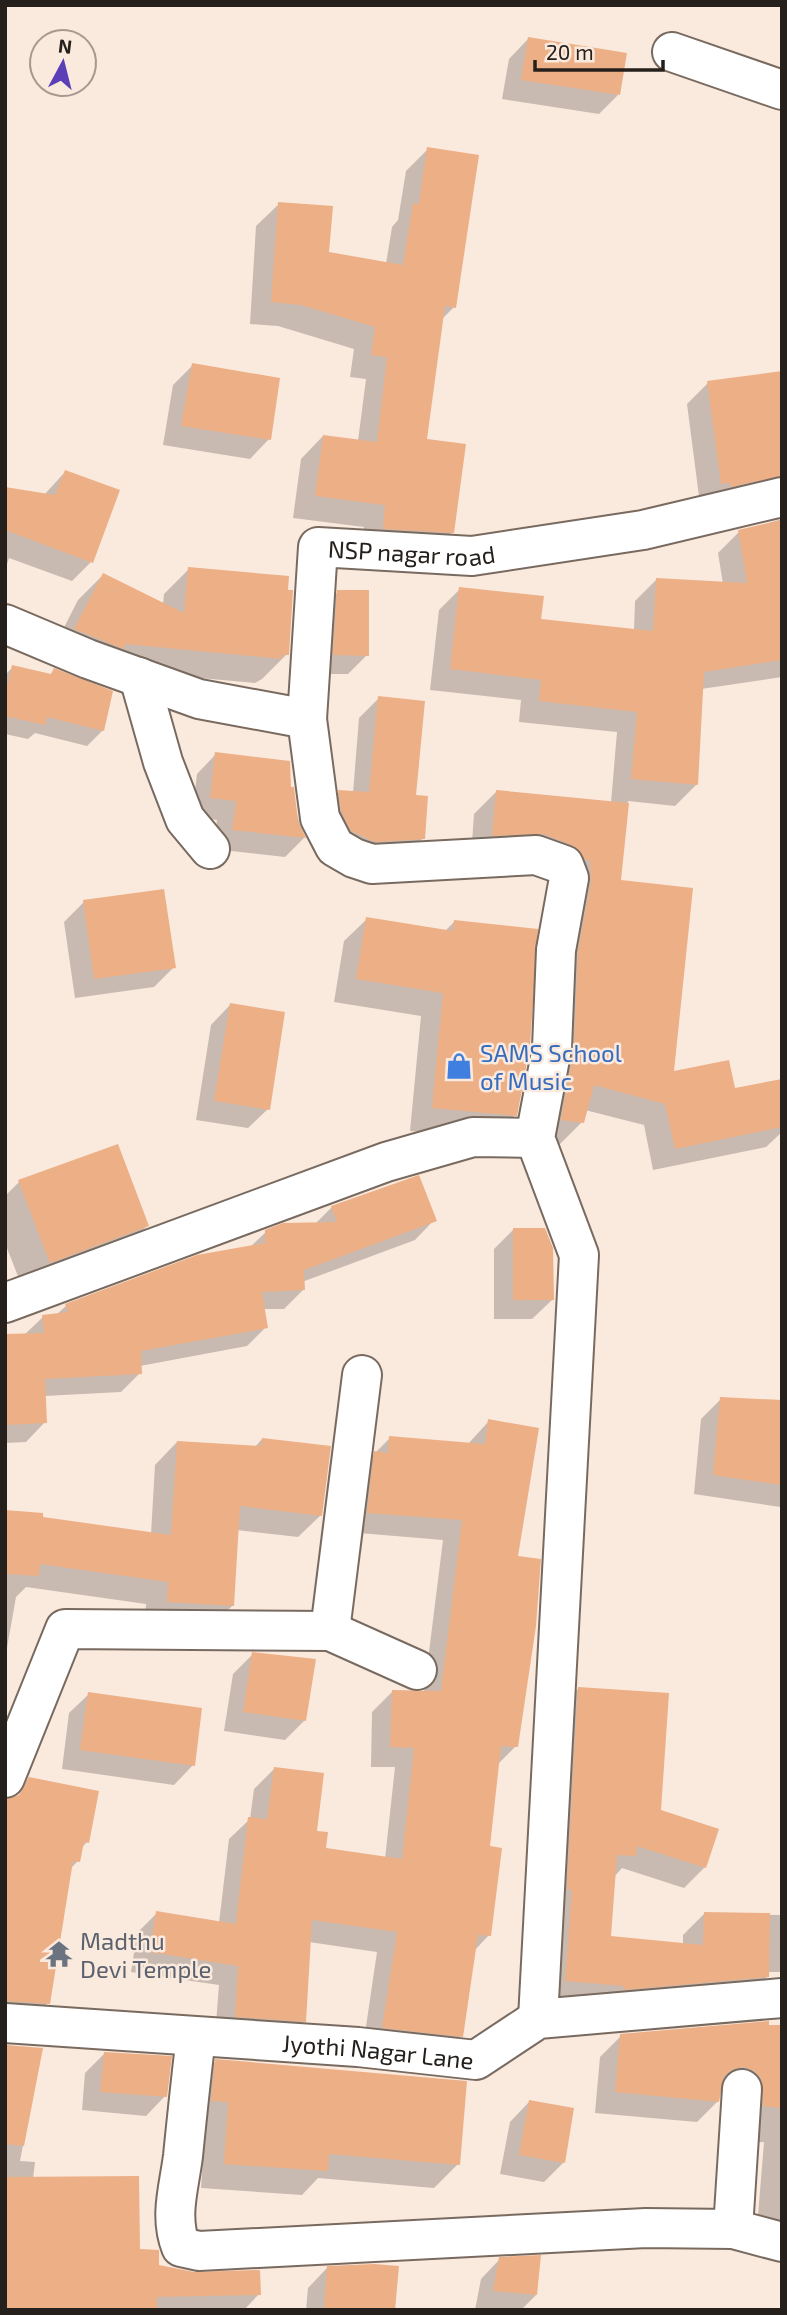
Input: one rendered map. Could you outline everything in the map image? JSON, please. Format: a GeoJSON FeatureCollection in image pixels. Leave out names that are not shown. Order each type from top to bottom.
{"type":"FeatureCollection","features":[{"type":"Feature","properties":{"kind":"street"},"geometry":{"type":"LineString","coordinates":[[673,52],[782,90]]}},
{"type":"Feature","properties":{"kind":"street","name":"NSP nagar road"},"geometry":{"type":"LineString","coordinates":[[307,719],[318,547],[472,556],[643,530],[782,497]]}},
{"type":"Feature","properties":{"kind":"street"},"geometry":{"type":"LineString","coordinates":[[5,624],[199,699],[307,719],[320,817],[335,847],[372,864],[537,855],[559,861],[567,869],[569,878],[556,950],[552,1048],[535,1138],[579,1255],[538,2019]]}},
{"type":"Feature","properties":{"kind":"street"},"geometry":{"type":"LineString","coordinates":[[139,677],[163,762],[185,819],[210,849]]}},
{"type":"Feature","properties":{"kind":"street"},"geometry":{"type":"LineString","coordinates":[[5,1303],[386,1162],[473,1138],[535,1138]]}},
{"type":"Feature","properties":{"kind":"street"},"geometry":{"type":"LineString","coordinates":[[330,1631],[362,1375]]}},
{"type":"Feature","properties":{"kind":"street"},"geometry":{"type":"LineString","coordinates":[[5,1777],[65,1629],[236,1628],[330,1631],[417,1670]]}},
{"type":"Feature","properties":{"kind":"street","name":"Jyothi Nagar Lane"},"geometry":{"type":"LineString","coordinates":[[5,2023],[358,2047],[476,2060],[538,2019],[782,1998]]}},
{"type":"Feature","properties":{"kind":"street"},"geometry":{"type":"LineString","coordinates":[[196,2037],[181,2169],[174,2204],[181,2247],[199,2251],[620,2229],[733,2230],[782,2242]]}},
{"type":"Feature","properties":{"kind":"street"},"geometry":{"type":"LineString","coordinates":[[733,2230],[742,2089]]}},
{"type":"Feature","properties":{"kind":"building"},"geometry":{"type":"Polygon","coordinates":[[[528,37],[627,53],[620,95],[521,80],[528,37]]]}},
{"type":"Feature","properties":{"kind":"building"},"geometry":{"type":"Polygon","coordinates":[[[427,147],[479,155],[456,308],[445,306],[427,439],[466,444],[454,533],[383,529],[385,505],[315,496],[323,435],[377,442],[387,357],[371,355],[375,327],[301,305],[271,302],[278,202],[333,206],[329,252],[403,265],[413,203],[419,204],[427,147]]]}},
{"type":"Feature","properties":{"kind":"building"},"geometry":{"type":"Polygon","coordinates":[[[192,363],[280,378],[271,440],[181,426],[192,363]]]}},
{"type":"Feature","properties":{"kind":"building"},"geometry":{"type":"Polygon","coordinates":[[[782,371],[782,476],[730,487],[730,483],[721,484],[707,381],[782,371]]]}},
{"type":"Feature","properties":{"kind":"building"},"geometry":{"type":"Polygon","coordinates":[[[65,470],[120,490],[93,563],[5,530],[5,487],[55,495],[65,470]]]}},
{"type":"Feature","properties":{"kind":"building"},"geometry":{"type":"Polygon","coordinates":[[[782,520],[782,660],[704,672],[698,785],[631,779],[637,712],[539,701],[541,680],[450,669],[459,587],[544,596],[541,619],[653,631],[656,578],[747,583],[738,530],[782,520]]]}},
{"type":"Feature","properties":{"kind":"building"},"geometry":{"type":"Polygon","coordinates":[[[188,567],[289,576],[288,590],[293,590],[289,655],[282,655],[282,659],[125,644],[124,649],[74,629],[103,573],[184,613],[188,567]]]}},
{"type":"Feature","properties":{"kind":"building"},"geometry":{"type":"Polygon","coordinates":[[[337,590],[369,590],[369,656],[333,655],[337,590]]]}},
{"type":"Feature","properties":{"kind":"building"},"geometry":{"type":"Polygon","coordinates":[[[12,665],[51,674],[54,668],[113,691],[104,731],[47,717],[45,725],[5,716],[5,695],[12,665]]]}},
{"type":"Feature","properties":{"kind":"building"},"geometry":{"type":"Polygon","coordinates":[[[378,696],[425,701],[416,795],[428,796],[425,839],[375,842],[351,831],[341,811],[338,790],[369,792],[378,696]]]}},
{"type":"Feature","properties":{"kind":"building"},"geometry":{"type":"Polygon","coordinates":[[[215,752],[290,761],[291,787],[294,787],[298,821],[306,838],[232,830],[236,801],[210,798],[215,752]]]}},
{"type":"Feature","properties":{"kind":"building"},"geometry":{"type":"Polygon","coordinates":[[[496,790],[629,803],[621,880],[693,888],[674,1071],[729,1060],[735,1088],[782,1079],[782,1127],[675,1149],[665,1104],[594,1085],[584,1123],[561,1120],[574,1049],[578,952],[591,882],[590,860],[585,860],[572,845],[543,834],[492,836],[496,790]]]}},
{"type":"Feature","properties":{"kind":"building"},"geometry":{"type":"Polygon","coordinates":[[[164,889],[176,968],[94,979],[83,900],[164,889]]]}},
{"type":"Feature","properties":{"kind":"building"},"geometry":{"type":"Polygon","coordinates":[[[366,917],[453,931],[454,920],[538,929],[530,1046],[517,1116],[432,1108],[443,993],[356,979],[366,917]]]}},
{"type":"Feature","properties":{"kind":"building"},"geometry":{"type":"Polygon","coordinates":[[[230,1003],[285,1012],[270,1110],[214,1101],[230,1003]]]}},
{"type":"Feature","properties":{"kind":"building"},"geometry":{"type":"Polygon","coordinates":[[[118,1144],[149,1226],[50,1263],[18,1180],[118,1144]]]}},
{"type":"Feature","properties":{"kind":"building"},"geometry":{"type":"Polygon","coordinates":[[[419,1175],[437,1221],[304,1270],[305,1290],[262,1292],[268,1328],[141,1351],[142,1374],[45,1379],[47,1423],[5,1425],[5,1334],[44,1333],[42,1315],[68,1312],[65,1304],[197,1255],[265,1243],[265,1230],[283,1223],[337,1222],[331,1206],[419,1175]]]}},
{"type":"Feature","properties":{"kind":"building"},"geometry":{"type":"Polygon","coordinates":[[[513,1228],[545,1228],[553,1248],[554,1300],[513,1300],[513,1228]]]}},
{"type":"Feature","properties":{"kind":"building"},"geometry":{"type":"Polygon","coordinates":[[[720,1397],[782,1400],[782,1485],[713,1475],[720,1397]]]}},
{"type":"Feature","properties":{"kind":"building"},"geometry":{"type":"Polygon","coordinates":[[[488,1419],[539,1428],[518,1556],[541,1559],[536,1626],[518,1747],[501,1746],[490,1846],[502,1848],[491,1936],[478,1935],[463,2037],[382,2028],[397,1932],[312,1920],[306,2022],[235,2017],[238,1966],[150,1952],[156,1911],[236,1924],[248,1817],[267,1819],[274,1767],[324,1773],[317,1831],[328,1832],[326,1848],[402,1859],[414,1748],[390,1747],[392,1690],[441,1691],[462,1520],[367,1513],[374,1451],[388,1453],[389,1436],[485,1444],[488,1419]]]}},
{"type":"Feature","properties":{"kind":"building"},"geometry":{"type":"Polygon","coordinates":[[[262,1438],[331,1446],[322,1516],[240,1506],[234,1606],[167,1602],[168,1582],[40,1564],[39,1576],[5,1574],[5,1510],[43,1513],[43,1517],[171,1535],[177,1441],[261,1446],[262,1438]]]}},
{"type":"Feature","properties":{"kind":"building"},"geometry":{"type":"Polygon","coordinates":[[[252,1652],[316,1659],[306,1721],[243,1712],[252,1652]]]}},
{"type":"Feature","properties":{"kind":"building"},"geometry":{"type":"Polygon","coordinates":[[[578,1687],[669,1693],[661,1810],[719,1829],[706,1868],[637,1846],[636,1856],[617,1855],[611,1936],[703,1945],[704,1912],[770,1913],[769,1977],[623,1990],[624,1986],[565,1981],[572,1890],[567,1889],[578,1687]]]}},
{"type":"Feature","properties":{"kind":"building"},"geometry":{"type":"Polygon","coordinates":[[[88,1692],[202,1708],[195,1766],[80,1750],[88,1692]]]}},
{"type":"Feature","properties":{"kind":"building"},"geometry":{"type":"Polygon","coordinates":[[[29,1777],[99,1791],[89,1843],[84,1842],[80,1862],[73,1861],[50,2004],[5,2001],[5,1799],[19,1795],[29,1777]]]}},
{"type":"Feature","properties":{"kind":"building"},"geometry":{"type":"Polygon","coordinates":[[[769,2021],[769,2025],[782,2025],[782,2108],[763,2106],[762,2080],[755,2071],[744,2067],[733,2069],[724,2076],[719,2102],[615,2092],[620,2034],[769,2021]]]}},
{"type":"Feature","properties":{"kind":"building"},"geometry":{"type":"Polygon","coordinates":[[[5,2045],[43,2048],[24,2146],[5,2144],[5,2045]]]}},
{"type":"Feature","properties":{"kind":"building"},"geometry":{"type":"Polygon","coordinates":[[[104,2052],[172,2056],[167,2097],[100,2092],[104,2052]]]}},
{"type":"Feature","properties":{"kind":"building"},"geometry":{"type":"Polygon","coordinates":[[[215,2059],[467,2081],[460,2165],[329,2154],[328,2171],[224,2164],[228,2102],[211,2101],[215,2059]]]}},
{"type":"Feature","properties":{"kind":"building"},"geometry":{"type":"Polygon","coordinates":[[[529,2100],[574,2108],[565,2163],[519,2155],[529,2100]]]}},
{"type":"Feature","properties":{"kind":"building"},"geometry":{"type":"Polygon","coordinates":[[[139,2176],[140,2249],[159,2250],[159,2265],[194,2272],[260,2270],[261,2295],[157,2297],[157,2310],[5,2310],[5,2177],[139,2176]]]}},
{"type":"Feature","properties":{"kind":"building"},"geometry":{"type":"Polygon","coordinates":[[[541,2255],[537,2295],[493,2291],[499,2257],[541,2255]]]}},
{"type":"Feature","properties":{"kind":"building"},"geometry":{"type":"Polygon","coordinates":[[[327,2266],[399,2266],[395,2310],[324,2310],[327,2266]]]}},
{"type":"Feature","properties":{"kind":"place","name":"SAMS School of Music"},"geometry":{"type":"Point","coordinates":[459,1066]}},
{"type":"Feature","properties":{"kind":"place","name":"Madthu Devi Temple"},"geometry":{"type":"Point","coordinates":[59,1954]}}]}
